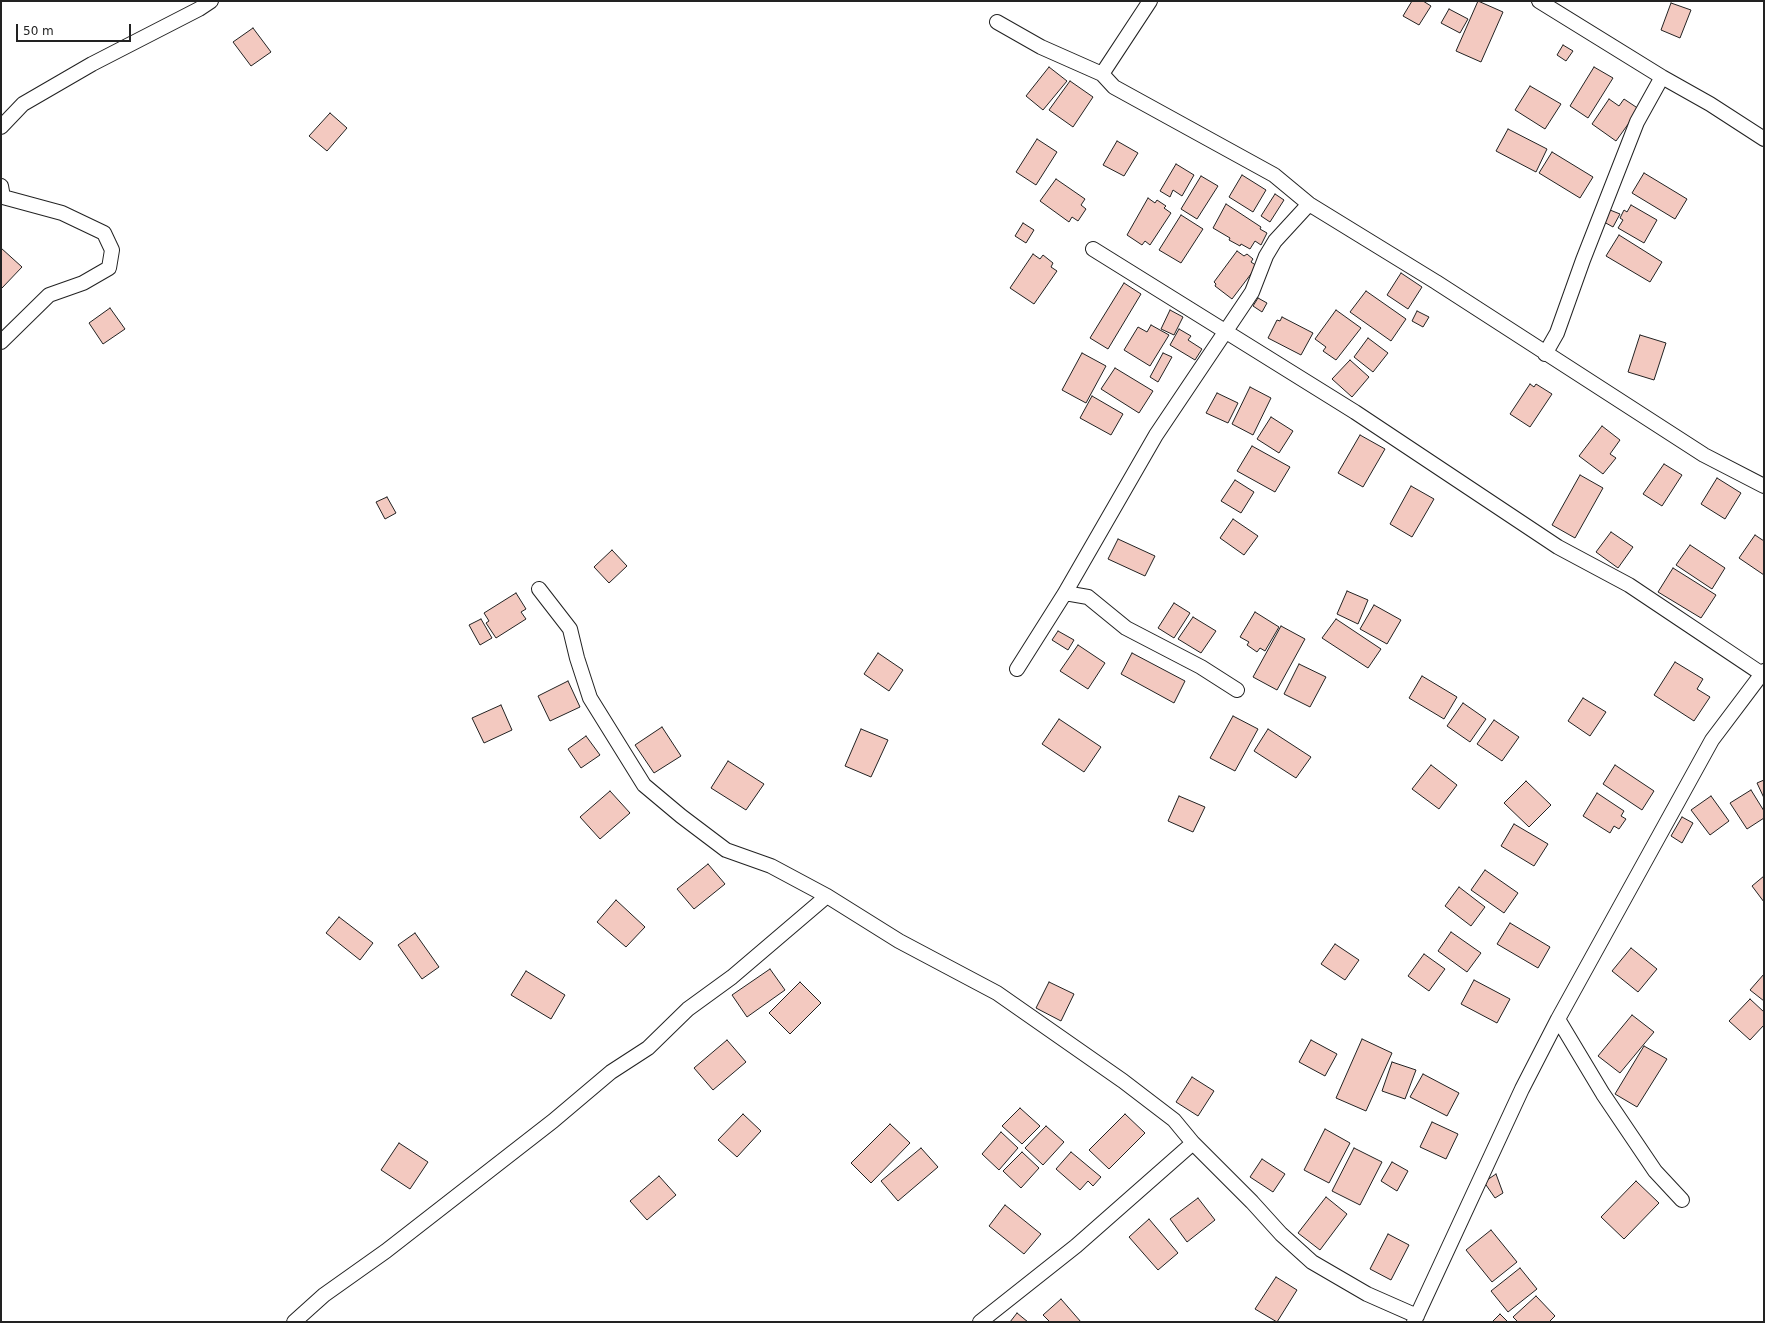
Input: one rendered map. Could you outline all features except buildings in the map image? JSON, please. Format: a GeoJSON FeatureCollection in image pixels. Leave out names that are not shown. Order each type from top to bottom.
{"type":"FeatureCollection","features":[{"type":"Feature","properties":{"kind":"street"},"geometry":{"type":"LineString","coordinates":[[1,127],[23,104],[211,1]]}},
{"type":"Feature","properties":{"kind":"street"},"geometry":{"type":"LineString","coordinates":[[1102,74],[1150,1]]}},
{"type":"Feature","properties":{"kind":"street"},"geometry":{"type":"LineString","coordinates":[[1539,1],[1662,77],[1710,104],[1764,139]]}},
{"type":"Feature","properties":{"kind":"street"},"geometry":{"type":"LineString","coordinates":[[997,22],[1041,47],[1102,74],[1114,86],[1274,175],[1309,204],[1436,282],[1704,456],[1764,486]]}},
{"type":"Feature","properties":{"kind":"street"},"geometry":{"type":"LineString","coordinates":[[1545,354],[1557,333],[1583,260],[1637,122],[1662,77]]}},
{"type":"Feature","properties":{"kind":"street"},"geometry":{"type":"LineString","coordinates":[[1,186],[3,197],[62,213],[104,233],[112,250],[110,268],[83,283],[49,295],[1,342]]}},
{"type":"Feature","properties":{"kind":"street"},"geometry":{"type":"LineString","coordinates":[[1017,669],[1065,593],[1156,435],[1252,292],[1266,256],[1275,242],[1309,204]]}},
{"type":"Feature","properties":{"kind":"street"},"geometry":{"type":"LineString","coordinates":[[539,589],[570,629],[577,658],[590,698],[644,785],[681,816],[726,850],[771,866],[827,896],[899,941],[997,993],[1123,1080],[1174,1120],[1193,1143],[1252,1202],[1281,1234],[1312,1262],[1367,1294],[1416,1319],[1522,1089],[1558,1019],[1712,740],[1763,673],[1630,585],[1558,548],[1355,412],[1093,249]]}},
{"type":"Feature","properties":{"kind":"street"},"geometry":{"type":"LineString","coordinates":[[1065,593],[1088,597],[1126,628],[1201,668],[1237,690]]}},
{"type":"Feature","properties":{"kind":"street"},"geometry":{"type":"LineString","coordinates":[[294,1322],[324,1295],[398,1241],[553,1121],[611,1072],[648,1048],[688,1009],[732,976],[827,896]]}},
{"type":"Feature","properties":{"kind":"street"},"geometry":{"type":"LineString","coordinates":[[1558,1019],[1603,1094],[1651,1165],[1682,1200]]}},
{"type":"Feature","properties":{"kind":"street"},"geometry":{"type":"LineString","coordinates":[[980,1322],[1076,1246],[1193,1143]]}}]}
